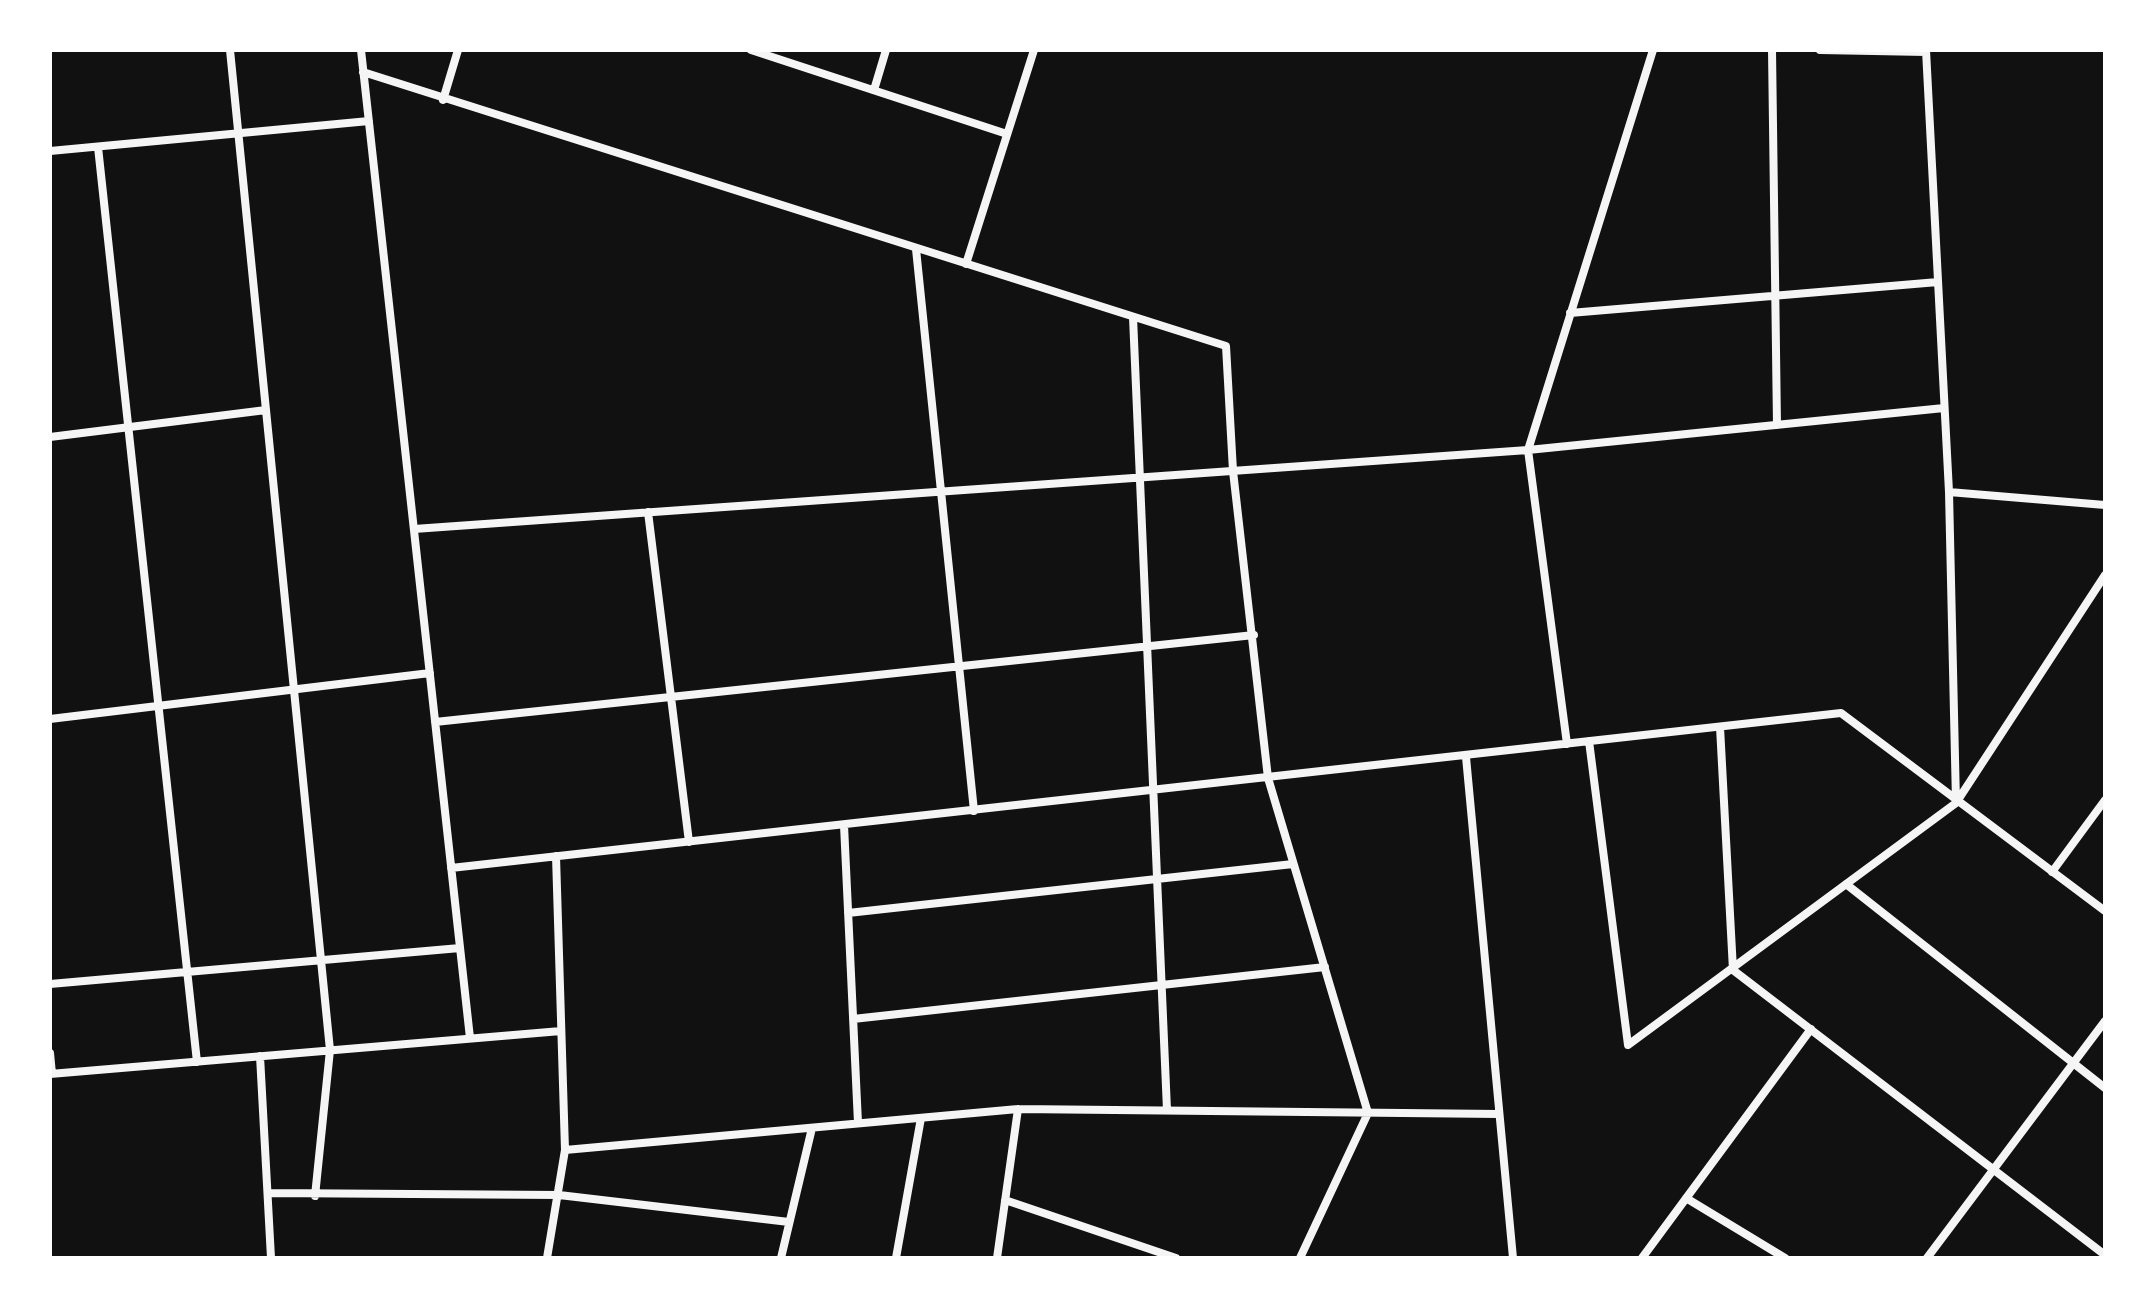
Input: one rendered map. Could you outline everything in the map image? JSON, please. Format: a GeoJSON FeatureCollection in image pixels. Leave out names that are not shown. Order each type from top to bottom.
{"type":"FeatureCollection","features":[{"type":"Feature","properties":{"kind":"street"},"geometry":{"type":"LineString","coordinates":[[230,50],[330,1050],[315,1196]]}},
{"type":"Feature","properties":{"kind":"street"},"geometry":{"type":"LineString","coordinates":[[361,50],[470,1038]]}},
{"type":"Feature","properties":{"kind":"street"},"geometry":{"type":"LineString","coordinates":[[443,100],[458,50]]}},
{"type":"Feature","properties":{"kind":"street"},"geometry":{"type":"LineString","coordinates":[[751,50],[1007,134]]}},
{"type":"Feature","properties":{"kind":"street"},"geometry":{"type":"LineString","coordinates":[[874,90],[886,50]]}},
{"type":"Feature","properties":{"kind":"street"},"geometry":{"type":"LineString","coordinates":[[966,264],[1034,50]]}},
{"type":"Feature","properties":{"kind":"street"},"geometry":{"type":"LineString","coordinates":[[1567,744],[1528,450],[1653,50]]}},
{"type":"Feature","properties":{"kind":"street"},"geometry":{"type":"LineString","coordinates":[[1772,50],[1778,296],[1777,425]]}},
{"type":"Feature","properties":{"kind":"street"},"geometry":{"type":"LineString","coordinates":[[1820,50],[1926,51],[1949,492],[1956,803]]}},
{"type":"Feature","properties":{"kind":"street"},"geometry":{"type":"LineString","coordinates":[[363,72],[443,100],[1226,346],[1233,471],[1268,778],[1368,1113],[1300,1258]]}},
{"type":"Feature","properties":{"kind":"street"},"geometry":{"type":"LineString","coordinates":[[50,151],[369,121]]}},
{"type":"Feature","properties":{"kind":"street"},"geometry":{"type":"LineString","coordinates":[[98,147],[197,1062]]}},
{"type":"Feature","properties":{"kind":"street"},"geometry":{"type":"LineString","coordinates":[[916,249],[974,811]]}},
{"type":"Feature","properties":{"kind":"street"},"geometry":{"type":"LineString","coordinates":[[1570,313],[1938,282]]}},
{"type":"Feature","properties":{"kind":"street"},"geometry":{"type":"LineString","coordinates":[[1133,317],[1167,1110]]}},
{"type":"Feature","properties":{"kind":"street"},"geometry":{"type":"LineString","coordinates":[[414,529],[1528,450],[1944,408]]}},
{"type":"Feature","properties":{"kind":"street"},"geometry":{"type":"LineString","coordinates":[[50,437],[266,410]]}},
{"type":"Feature","properties":{"kind":"street"},"geometry":{"type":"LineString","coordinates":[[1949,492],[2105,505]]}},
{"type":"Feature","properties":{"kind":"street"},"geometry":{"type":"LineString","coordinates":[[648,512],[689,842]]}},
{"type":"Feature","properties":{"kind":"street"},"geometry":{"type":"LineString","coordinates":[[1589,741],[1628,1045],[1956,803],[2105,575]]}},
{"type":"Feature","properties":{"kind":"street"},"geometry":{"type":"LineString","coordinates":[[435,722],[1254,635]]}},
{"type":"Feature","properties":{"kind":"street"},"geometry":{"type":"LineString","coordinates":[[50,719],[430,673]]}},
{"type":"Feature","properties":{"kind":"street"},"geometry":{"type":"LineString","coordinates":[[451,868],[1841,713],[1956,803],[2105,911]]}},
{"type":"Feature","properties":{"kind":"street"},"geometry":{"type":"LineString","coordinates":[[1720,727],[1733,970],[2105,1255]]}},
{"type":"Feature","properties":{"kind":"street"},"geometry":{"type":"LineString","coordinates":[[1466,757],[1513,1258]]}},
{"type":"Feature","properties":{"kind":"street"},"geometry":{"type":"LineString","coordinates":[[2052,872],[2105,800]]}},
{"type":"Feature","properties":{"kind":"street"},"geometry":{"type":"LineString","coordinates":[[844,825],[858,1123]]}},
{"type":"Feature","properties":{"kind":"street"},"geometry":{"type":"LineString","coordinates":[[547,1258],[565,1150],[556,856]]}},
{"type":"Feature","properties":{"kind":"street"},"geometry":{"type":"LineString","coordinates":[[848,913],[1293,864]]}},
{"type":"Feature","properties":{"kind":"street"},"geometry":{"type":"LineString","coordinates":[[1846,884],[2105,1088]]}},
{"type":"Feature","properties":{"kind":"street"},"geometry":{"type":"LineString","coordinates":[[50,984],[460,948]]}},
{"type":"Feature","properties":{"kind":"street"},"geometry":{"type":"LineString","coordinates":[[853,1019],[1325,967]]}},
{"type":"Feature","properties":{"kind":"street"},"geometry":{"type":"LineString","coordinates":[[1927,1258],[2105,1021]]}},
{"type":"Feature","properties":{"kind":"street"},"geometry":{"type":"LineString","coordinates":[[1642,1258],[1811,1029]]}},
{"type":"Feature","properties":{"kind":"street"},"geometry":{"type":"LineString","coordinates":[[50,1053],[51,1074],[561,1031]]}},
{"type":"Feature","properties":{"kind":"street"},"geometry":{"type":"LineString","coordinates":[[260,1056],[271,1258]]}},
{"type":"Feature","properties":{"kind":"street"},"geometry":{"type":"LineString","coordinates":[[565,1150],[1018,1109],[1499,1114]]}},
{"type":"Feature","properties":{"kind":"street"},"geometry":{"type":"LineString","coordinates":[[997,1258],[1018,1109]]}},
{"type":"Feature","properties":{"kind":"street"},"geometry":{"type":"LineString","coordinates":[[896,1258],[921,1118]]}},
{"type":"Feature","properties":{"kind":"street"},"geometry":{"type":"LineString","coordinates":[[781,1258],[812,1128]]}},
{"type":"Feature","properties":{"kind":"street"},"geometry":{"type":"LineString","coordinates":[[268,1193],[315,1196],[559,1195],[789,1222]]}},
{"type":"Feature","properties":{"kind":"street"},"geometry":{"type":"LineString","coordinates":[[1686,1198],[1785,1258]]}},
{"type":"Feature","properties":{"kind":"street"},"geometry":{"type":"LineString","coordinates":[[1005,1200],[1176,1258]]}}]}
